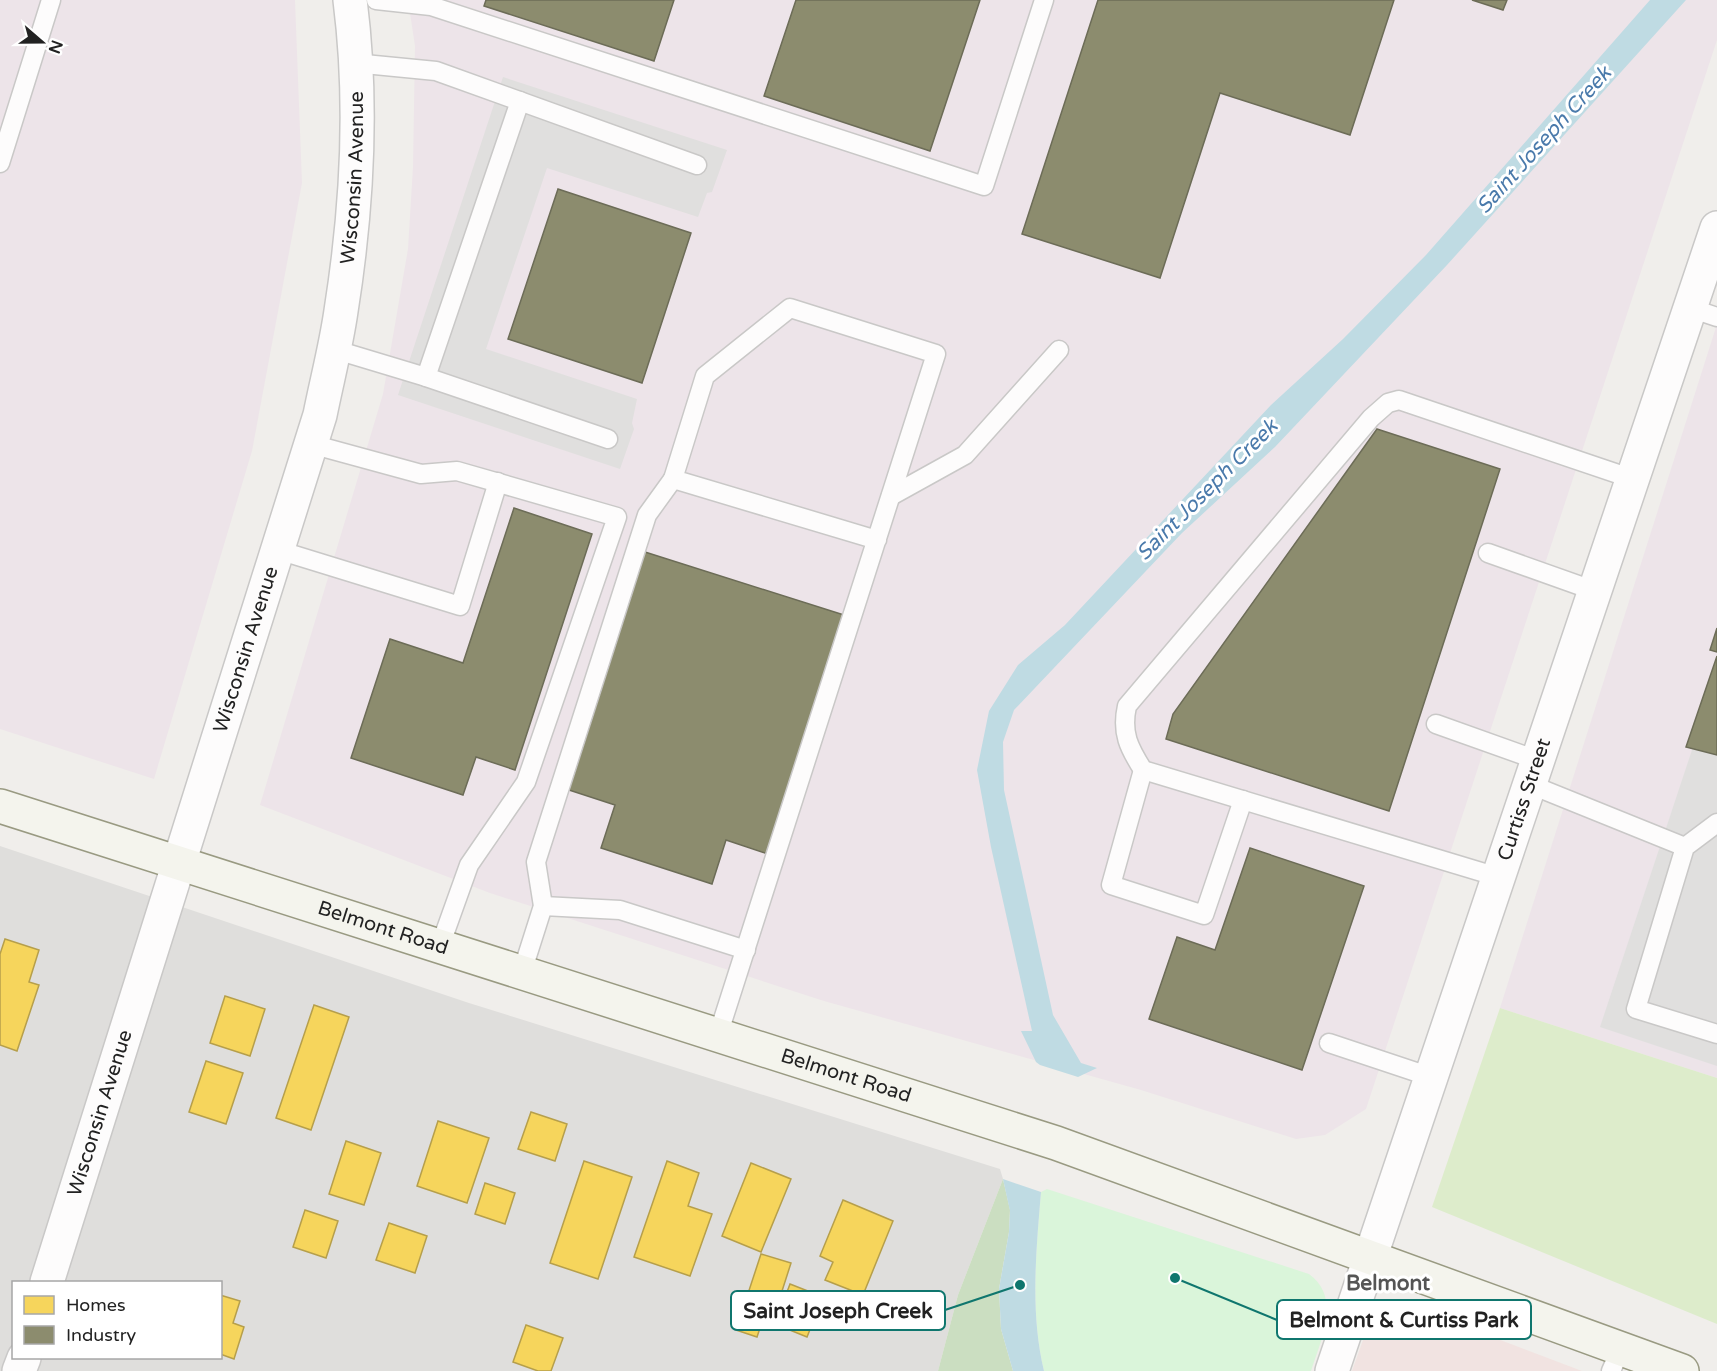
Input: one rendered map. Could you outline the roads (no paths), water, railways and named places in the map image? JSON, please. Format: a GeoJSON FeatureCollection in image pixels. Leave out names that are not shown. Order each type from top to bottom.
{"type":"FeatureCollection","features":[{"type":"Feature","properties":{"kind":"main road","name":"Belmont Road"},"geometry":{"type":"LineString","coordinates":[[0,806],[1056,1143],[1370,1257],[1616,1360],[1682,1371]]}},
{"type":"Feature","properties":{"kind":"street","name":"Wisconsin Avenue"},"geometry":{"type":"LineString","coordinates":[[47,1281],[311,444],[341,312],[353,217],[356,119],[350,0]]}},
{"type":"Feature","properties":{"kind":"street","name":"Curtiss Street"},"geometry":{"type":"LineString","coordinates":[[1332,1371],[1633,479],[1704,313],[1717,228]]}},
{"type":"Feature","properties":{"kind":"lane"},"geometry":{"type":"LineString","coordinates":[[0,163],[51,0]]}},
{"type":"Feature","properties":{"kind":"lane"},"geometry":{"type":"LineString","coordinates":[[376,0],[431,6],[984,186],[1044,0]]}},
{"type":"Feature","properties":{"kind":"lane"},"geometry":{"type":"LineString","coordinates":[[354,63],[436,71],[697,165]]}},
{"type":"Feature","properties":{"kind":"lane"},"geometry":{"type":"LineString","coordinates":[[426,377],[520,101]]}},
{"type":"Feature","properties":{"kind":"lane"},"geometry":{"type":"LineString","coordinates":[[522,972],[543,906],[536,862],[647,515],[673,480],[705,376],[790,308],[936,354],[718,1035]]}},
{"type":"Feature","properties":{"kind":"lane"},"geometry":{"type":"LineString","coordinates":[[333,349],[426,377],[608,439]]}},
{"type":"Feature","properties":{"kind":"lane"},"geometry":{"type":"LineString","coordinates":[[891,496],[965,455],[1059,350]]}},
{"type":"Feature","properties":{"kind":"lane"},"geometry":{"type":"LineString","coordinates":[[1498,876],[1143,770],[1129,748],[1125,736],[1126,706],[1371,418],[1388,403],[1399,400],[1633,479]]}},
{"type":"Feature","properties":{"kind":"lane"},"geometry":{"type":"LineString","coordinates":[[311,444],[421,474],[457,471],[617,517],[526,782],[469,865],[440,946]]}},
{"type":"Feature","properties":{"kind":"lane"},"geometry":{"type":"LineString","coordinates":[[673,480],[877,540]]}},
{"type":"Feature","properties":{"kind":"lane"},"geometry":{"type":"LineString","coordinates":[[278,550],[460,606],[498,483]]}},
{"type":"Feature","properties":{"kind":"lane"},"geometry":{"type":"LineString","coordinates":[[1488,553],[1595,591]]}},
{"type":"Feature","properties":{"kind":"lane"},"geometry":{"type":"LineString","coordinates":[[1436,724],[1685,847]]}},
{"type":"Feature","properties":{"kind":"lane"},"geometry":{"type":"LineString","coordinates":[[1143,770],[1111,885],[1204,915],[1243,800]]}},
{"type":"Feature","properties":{"kind":"lane"},"geometry":{"type":"LineString","coordinates":[[1717,823],[1685,847],[1635,1010],[1717,1034]]}},
{"type":"Feature","properties":{"kind":"lane"},"geometry":{"type":"LineString","coordinates":[[543,906],[620,910],[746,950]]}},
{"type":"Feature","properties":{"kind":"lane"},"geometry":{"type":"LineString","coordinates":[[1329,1043],[1431,1077]]}},
{"type":"Feature","properties":{"kind":"water"},"geometry":{"type":"Polygon","coordinates":[[[1650,0],[1686,0],[1447,265],[1275,447],[1182,533],[1014,710],[1003,742],[1004,790],[1053,1015],[1081,1063],[1097,1068],[1078,1077],[1040,1065],[1036,1062],[1021,1031],[1032,1031],[991,847],[977,770],[989,711],[1018,665],[1065,625],[1271,405],[1343,339],[1426,255],[1650,0]]]}},
{"type":"Feature","properties":{"kind":"water"},"geometry":{"type":"Polygon","coordinates":[[[1003,1179],[1041,1192],[1036,1259],[1036,1304],[1044,1371],[1013,1371],[1001,1329],[999,1289],[1009,1232],[1010,1211],[1003,1179]]]}},
{"type":"Feature","properties":{"kind":"place","name":"Belmont & Curtiss Park"},"geometry":{"type":"Point","coordinates":[1175,1278]}},
{"type":"Feature","properties":{"kind":"place","name":"Saint Joseph Creek"},"geometry":{"type":"Point","coordinates":[1020,1285]}},
{"type":"Feature","properties":{"kind":"district","name":"Belmont"},"geometry":{"type":"Point","coordinates":[1388,1283]}}]}
